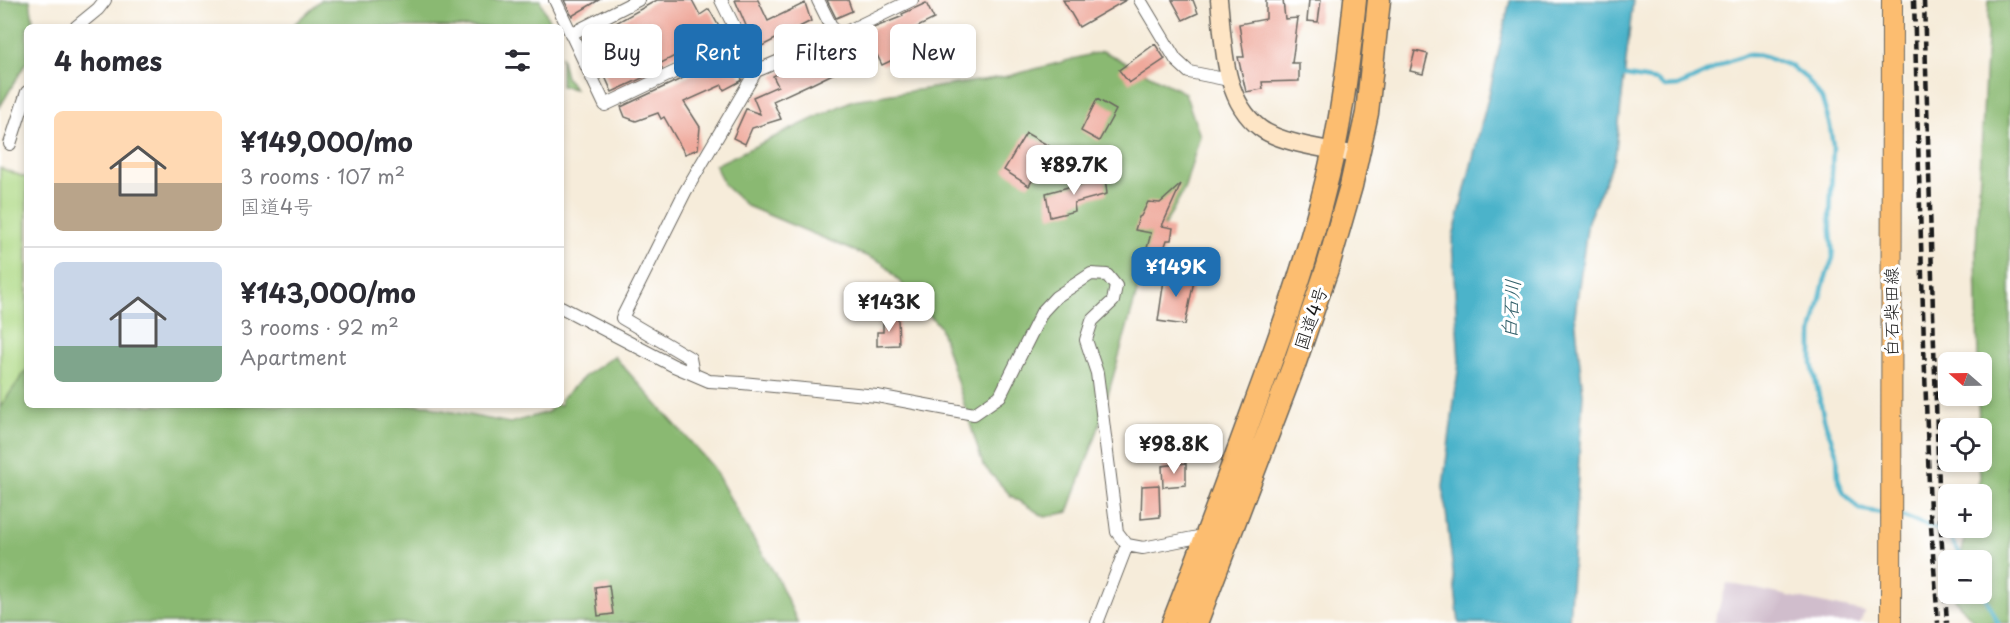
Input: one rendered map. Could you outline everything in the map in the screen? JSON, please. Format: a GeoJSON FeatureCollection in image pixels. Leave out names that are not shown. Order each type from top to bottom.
{"type":"FeatureCollection","features":[{"type":"Feature","properties":{"kind":"highway","name":"国道4号"},"geometry":{"type":"LineString","coordinates":[[1173,623],[1208,535],[1286,321],[1308,247],[1334,150],[1347,72],[1355,0]]}},
{"type":"Feature","properties":{"kind":"highway","name":"国道4号"},"geometry":{"type":"LineString","coordinates":[[1196,623],[1294,365],[1328,266],[1367,113],[1380,0]]}},
{"type":"Feature","properties":{"kind":"main road","name":"白石柴田線"},"geometry":{"type":"LineString","coordinates":[[1891,623],[1892,0]]}},
{"type":"Feature","properties":{"kind":"street"},"geometry":{"type":"LineString","coordinates":[[80,24],[105,0]]}},
{"type":"Feature","properties":{"kind":"street"},"geometry":{"type":"LineString","coordinates":[[555,0],[605,105],[674,72]]}},
{"type":"Feature","properties":{"kind":"street"},"geometry":{"type":"LineString","coordinates":[[571,34],[638,0]]}},
{"type":"Feature","properties":{"kind":"street"},"geometry":{"type":"LineString","coordinates":[[721,0],[732,24]]}},
{"type":"Feature","properties":{"kind":"street"},"geometry":{"type":"LineString","coordinates":[[818,0],[830,24]]}},
{"type":"Feature","properties":{"kind":"street"},"geometry":{"type":"LineString","coordinates":[[861,24],[912,0]]}},
{"type":"Feature","properties":{"kind":"street"},"geometry":{"type":"LineString","coordinates":[[1140,0],[1176,60],[1189,72],[1229,80]]}},
{"type":"Feature","properties":{"kind":"street"},"geometry":{"type":"LineString","coordinates":[[1219,0],[1229,80],[1243,110],[1261,129],[1288,141],[1358,155]]}},
{"type":"Feature","properties":{"kind":"street"},"geometry":{"type":"LineString","coordinates":[[693,374],[690,358],[622,318],[685,192],[752,78]]}},
{"type":"Feature","properties":{"kind":"street"},"geometry":{"type":"LineString","coordinates":[[10,144],[24,101]]}},
{"type":"Feature","properties":{"kind":"street"},"geometry":{"type":"LineString","coordinates":[[564,309],[708,381],[877,396],[974,414],[999,396],[1042,312],[1056,297],[1091,274],[1107,275],[1116,286],[1113,301],[1092,321],[1086,340],[1096,373],[1117,532],[1127,545],[1143,548],[1208,535]]}},
{"type":"Feature","properties":{"kind":"street"},"geometry":{"type":"LineString","coordinates":[[1097,623],[1127,545]]}},
{"type":"Feature","properties":{"kind":"shaded area"},"geometry":{"type":"Polygon","coordinates":[[[1727,583],[1864,613],[1860,623],[1714,623],[1727,583]]]}},
{"type":"Feature","properties":{"kind":"green space"},"geometry":{"type":"Polygon","coordinates":[[[0,0],[30,0],[34,24],[24,24],[24,66],[0,107],[0,0]]]}},
{"type":"Feature","properties":{"kind":"green space"},"geometry":{"type":"Polygon","coordinates":[[[321,0],[540,0],[551,24],[294,24],[321,0]]]}},
{"type":"Feature","properties":{"kind":"green space"},"geometry":{"type":"Polygon","coordinates":[[[1989,0],[2010,0],[2010,623],[1976,623],[1959,604],[1992,604],[1992,550],[1962,550],[1965,538],[1992,538],[1992,484],[1978,484],[1980,472],[1992,472],[1992,418],[1979,418],[1978,406],[1992,406],[1992,352],[1978,352],[1976,248],[1989,0]]]}},
{"type":"Feature","properties":{"kind":"green space"},"geometry":{"type":"Polygon","coordinates":[[[1103,51],[1185,93],[1200,136],[1184,190],[1147,257],[1098,430],[1068,512],[1045,517],[1011,496],[983,465],[940,327],[883,263],[747,206],[724,185],[715,165],[853,100],[1009,76],[1103,51]]]}},
{"type":"Feature","properties":{"kind":"green space"},"geometry":{"type":"Polygon","coordinates":[[[564,69],[566,77],[575,89],[564,87],[564,69]]]}},
{"type":"Feature","properties":{"kind":"green space"},"geometry":{"type":"Polygon","coordinates":[[[0,168],[24,177],[24,401],[0,413],[0,168]]]}},
{"type":"Feature","properties":{"kind":"green space"},"geometry":{"type":"Polygon","coordinates":[[[614,356],[713,467],[777,577],[798,623],[0,623],[0,407],[24,373],[24,408],[435,408],[510,423],[548,412],[552,408],[564,408],[564,396],[586,375],[614,356]]]}},
{"type":"Feature","properties":{"kind":"water","name":"白石川"},"geometry":{"type":"Polygon","coordinates":[[[1510,0],[1633,0],[1615,158],[1588,221],[1575,315],[1583,394],[1569,623],[1459,623],[1443,486],[1459,363],[1452,241],[1510,0]]]}},
{"type":"Feature","properties":{"kind":"building"},"geometry":{"type":"Polygon","coordinates":[[[564,0],[599,0],[572,16],[564,0]]]}},
{"type":"Feature","properties":{"kind":"building"},"geometry":{"type":"Polygon","coordinates":[[[657,0],[692,0],[700,15],[709,9],[717,24],[674,24],[674,56],[662,62],[662,24],[614,24],[657,0]]]}},
{"type":"Feature","properties":{"kind":"building"},"geometry":{"type":"Polygon","coordinates":[[[735,0],[758,0],[768,21],[805,3],[811,21],[805,24],[774,24],[774,40],[762,46],[762,24],[745,24],[735,0]]]}},
{"type":"Feature","properties":{"kind":"building"},"geometry":{"type":"Polygon","coordinates":[[[827,0],[848,0],[852,11],[836,18],[827,0]]]}},
{"type":"Feature","properties":{"kind":"building"},"geometry":{"type":"Polygon","coordinates":[[[1063,0],[1126,0],[1079,27],[1063,0]]]}},
{"type":"Feature","properties":{"kind":"building"},"geometry":{"type":"Polygon","coordinates":[[[1172,0],[1193,0],[1198,13],[1183,20],[1172,0]]]}},
{"type":"Feature","properties":{"kind":"building"},"geometry":{"type":"Polygon","coordinates":[[[1266,0],[1283,0],[1285,19],[1298,18],[1292,63],[1299,63],[1299,81],[1262,82],[1263,89],[1246,92],[1238,57],[1244,57],[1239,24],[1266,19],[1266,0]]]}},
{"type":"Feature","properties":{"kind":"building"},"geometry":{"type":"Polygon","coordinates":[[[1309,0],[1321,0],[1318,22],[1307,21],[1309,0]]]}},
{"type":"Feature","properties":{"kind":"building"},"geometry":{"type":"Polygon","coordinates":[[[926,3],[934,19],[924,24],[890,24],[890,61],[882,65],[878,57],[878,26],[903,16],[902,14],[926,3]]]}},
{"type":"Feature","properties":{"kind":"building"},"geometry":{"type":"Polygon","coordinates":[[[1155,44],[1165,59],[1129,83],[1119,70],[1155,44]]]}},
{"type":"Feature","properties":{"kind":"building"},"geometry":{"type":"Polygon","coordinates":[[[1415,51],[1428,54],[1423,74],[1410,71],[1415,51]]]}},
{"type":"Feature","properties":{"kind":"building"},"geometry":{"type":"Polygon","coordinates":[[[606,78],[642,78],[612,92],[606,78]]]}},
{"type":"Feature","properties":{"kind":"building"},"geometry":{"type":"Polygon","coordinates":[[[683,78],[742,79],[724,90],[722,85],[684,102],[700,127],[698,149],[685,154],[664,117],[661,119],[658,113],[636,121],[625,117],[621,107],[683,78]]]}},
{"type":"Feature","properties":{"kind":"building"},"geometry":{"type":"Polygon","coordinates":[[[774,78],[824,78],[773,101],[781,119],[752,128],[745,144],[733,138],[746,109],[760,114],[753,97],[778,86],[774,78]]]}},
{"type":"Feature","properties":{"kind":"building"},"geometry":{"type":"Polygon","coordinates":[[[1097,99],[1116,110],[1099,141],[1081,131],[1097,99]]]}},
{"type":"Feature","properties":{"kind":"building"},"geometry":{"type":"Polygon","coordinates":[[[1026,133],[1051,147],[1029,186],[1004,170],[1026,133]]]}},
{"type":"Feature","properties":{"kind":"building"},"geometry":{"type":"Polygon","coordinates":[[[1105,177],[1107,194],[1074,203],[1075,211],[1050,217],[1046,193],[1105,177]]]}},
{"type":"Feature","properties":{"kind":"building"},"geometry":{"type":"Polygon","coordinates":[[[1181,184],[1162,226],[1173,228],[1171,240],[1167,240],[1157,270],[1142,267],[1151,233],[1135,230],[1139,217],[1148,202],[1160,203],[1181,184]]]}},
{"type":"Feature","properties":{"kind":"building"},"geometry":{"type":"Polygon","coordinates":[[[1165,273],[1195,276],[1185,325],[1158,321],[1165,273]]]}},
{"type":"Feature","properties":{"kind":"building"},"geometry":{"type":"Polygon","coordinates":[[[898,318],[899,345],[877,346],[877,332],[883,332],[883,319],[898,318]]]}},
{"type":"Feature","properties":{"kind":"building"},"geometry":{"type":"Polygon","coordinates":[[[1186,463],[1186,485],[1163,487],[1162,466],[1186,463]]]}},
{"type":"Feature","properties":{"kind":"building"},"geometry":{"type":"Polygon","coordinates":[[[1159,485],[1160,517],[1141,519],[1142,486],[1159,485]]]}},
{"type":"Feature","properties":{"kind":"building"},"geometry":{"type":"Polygon","coordinates":[[[609,585],[613,614],[598,616],[595,587],[609,585]]]}},
{"type":"Feature","properties":{"kind":"waterway"},"geometry":{"type":"LineString","coordinates":[[1620,75],[1657,81],[1665,87],[1678,86],[1727,62],[1746,55],[1759,55],[1791,66],[1807,79],[1822,99],[1833,146],[1830,218],[1833,258],[1824,282],[1812,333],[1812,364],[1824,419],[1837,455],[1838,478],[1844,493],[1859,509],[1887,514]]}},
{"type":"Feature","properties":{"kind":"waterway"},"geometry":{"type":"LineString","coordinates":[[1896,514],[1947,533],[1957,550]]}},
{"type":"Feature","properties":{"kind":"waterway"},"geometry":{"type":"LineString","coordinates":[[1989,604],[1998,623]]}},
{"type":"Feature","properties":{"kind":"railway"},"geometry":{"type":"LineString","coordinates":[[1914,0],[1930,512],[1938,623]]}},
{"type":"Feature","properties":{"kind":"railway"},"geometry":{"type":"LineString","coordinates":[[1924,0],[1940,515],[1947,623]]}}]}
